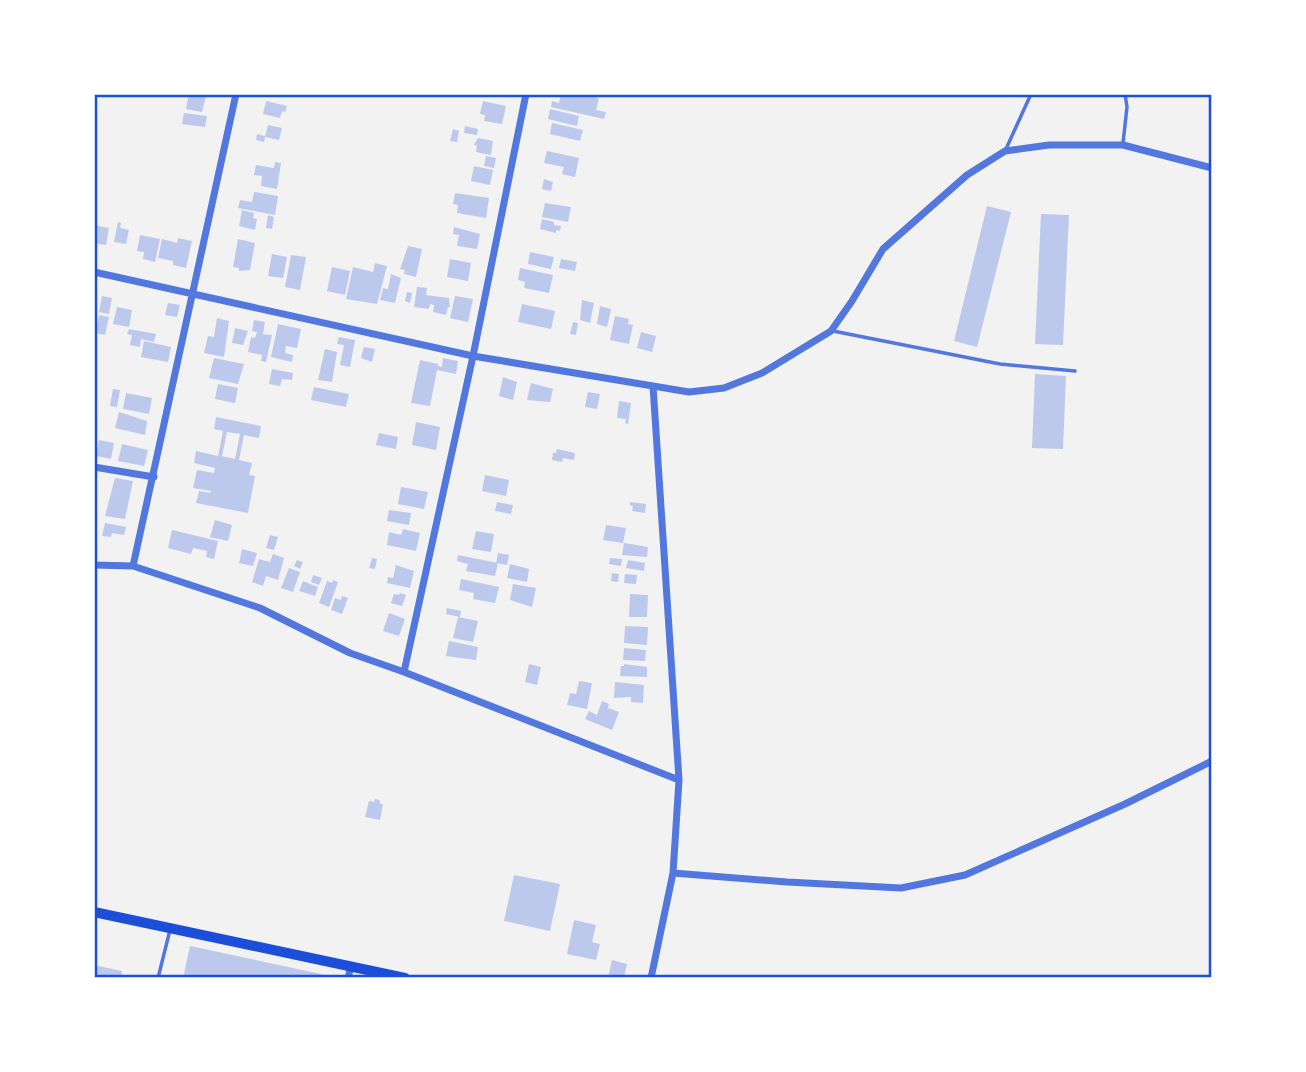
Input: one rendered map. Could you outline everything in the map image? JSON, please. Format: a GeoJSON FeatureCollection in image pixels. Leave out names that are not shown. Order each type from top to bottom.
{"type":"FeatureCollection","features":[{"type":"Feature","properties":{"kind":"main road"},"geometry":{"type":"LineString","coordinates":[[94,912],[405,978]]}},
{"type":"Feature","properties":{"kind":"street"},"geometry":{"type":"LineString","coordinates":[[133,566],[236,94]]}},
{"type":"Feature","properties":{"kind":"street"},"geometry":{"type":"LineString","coordinates":[[404,672],[473,356],[526,94]]}},
{"type":"Feature","properties":{"kind":"street"},"geometry":{"type":"LineString","coordinates":[[94,272],[473,356],[689,392],[724,388],[762,373],[831,331],[852,302],[883,249],[967,175],[1005,151],[1049,145],[1123,145],[1212,168]]}},
{"type":"Feature","properties":{"kind":"street"},"geometry":{"type":"LineString","coordinates":[[651,978],[673,873],[679,780],[653,386]]}},
{"type":"Feature","properties":{"kind":"street"},"geometry":{"type":"LineString","coordinates":[[94,467],[154,477]]}},
{"type":"Feature","properties":{"kind":"street"},"geometry":{"type":"LineString","coordinates":[[94,565],[133,566],[260,608],[350,653],[679,780]]}},
{"type":"Feature","properties":{"kind":"street"},"geometry":{"type":"LineString","coordinates":[[673,873],[787,883],[901,888],[965,876],[1125,804],[1212,761]]}},
{"type":"Feature","properties":{"kind":"street"},"geometry":{"type":"LineString","coordinates":[[348,978],[351,966]]}},
{"type":"Feature","properties":{"kind":"lane"},"geometry":{"type":"LineString","coordinates":[[1005,151],[1031,94]]}},
{"type":"Feature","properties":{"kind":"lane"},"geometry":{"type":"LineString","coordinates":[[1123,145],[1127,107],[1125,94]]}},
{"type":"Feature","properties":{"kind":"lane"},"geometry":{"type":"LineString","coordinates":[[831,331],[1000,364],[1075,371]]}},
{"type":"Feature","properties":{"kind":"lane"},"geometry":{"type":"LineString","coordinates":[[158,978],[171,928]]}},
{"type":"Feature","properties":{"kind":"building"},"geometry":{"type":"Polygon","coordinates":[[[189,94],[206,96],[202,112],[186,109],[189,94]]]}},
{"type":"Feature","properties":{"kind":"building"},"geometry":{"type":"Polygon","coordinates":[[[561,94],[599,98],[596,110],[606,112],[604,119],[551,107],[552,101],[559,103],[561,94]]]}},
{"type":"Feature","properties":{"kind":"building"},"geometry":{"type":"Polygon","coordinates":[[[266,101],[287,106],[280,118],[263,114],[266,101]]]}},
{"type":"Feature","properties":{"kind":"building"},"geometry":{"type":"Polygon","coordinates":[[[483,101],[506,106],[502,124],[484,121],[485,115],[480,114],[483,101]]]}},
{"type":"Feature","properties":{"kind":"building"},"geometry":{"type":"Polygon","coordinates":[[[550,109],[579,116],[577,126],[548,119],[550,109]]]}},
{"type":"Feature","properties":{"kind":"building"},"geometry":{"type":"Polygon","coordinates":[[[184,113],[207,116],[205,127],[182,124],[184,113]]]}},
{"type":"Feature","properties":{"kind":"building"},"geometry":{"type":"Polygon","coordinates":[[[552,123],[583,130],[580,141],[550,134],[552,123]]]}},
{"type":"Feature","properties":{"kind":"building"},"geometry":{"type":"Polygon","coordinates":[[[268,125],[282,128],[279,140],[265,137],[264,142],[256,140],[257,134],[265,136],[268,125]]]}},
{"type":"Feature","properties":{"kind":"building"},"geometry":{"type":"Polygon","coordinates":[[[465,126],[478,129],[477,135],[464,133],[465,126]]]}},
{"type":"Feature","properties":{"kind":"building"},"geometry":{"type":"Polygon","coordinates":[[[453,129],[459,131],[457,142],[450,141],[453,129]]]}},
{"type":"Feature","properties":{"kind":"building"},"geometry":{"type":"Polygon","coordinates":[[[478,138],[493,141],[491,155],[476,152],[477,146],[474,145],[478,138]]]}},
{"type":"Feature","properties":{"kind":"building"},"geometry":{"type":"Polygon","coordinates":[[[547,151],[579,158],[575,177],[562,174],[564,167],[544,163],[547,151]]]}},
{"type":"Feature","properties":{"kind":"building"},"geometry":{"type":"Polygon","coordinates":[[[486,156],[496,158],[494,168],[484,166],[486,156]]]}},
{"type":"Feature","properties":{"kind":"building"},"geometry":{"type":"Polygon","coordinates":[[[275,162],[281,163],[277,189],[261,186],[262,176],[254,175],[256,165],[274,168],[275,162]]]}},
{"type":"Feature","properties":{"kind":"building"},"geometry":{"type":"Polygon","coordinates":[[[474,166],[493,170],[490,185],[471,181],[474,166]]]}},
{"type":"Feature","properties":{"kind":"building"},"geometry":{"type":"Polygon","coordinates":[[[544,179],[553,182],[551,191],[542,189],[544,179]]]}},
{"type":"Feature","properties":{"kind":"building"},"geometry":{"type":"Polygon","coordinates":[[[254,192],[278,196],[275,215],[238,208],[240,200],[252,202],[254,192]]]}},
{"type":"Feature","properties":{"kind":"building"},"geometry":{"type":"Polygon","coordinates":[[[455,193],[489,198],[486,218],[457,213],[458,205],[453,204],[455,193]]]}},
{"type":"Feature","properties":{"kind":"building"},"geometry":{"type":"Polygon","coordinates":[[[545,203],[571,207],[568,222],[542,217],[545,203]]]}},
{"type":"Feature","properties":{"kind":"building"},"geometry":{"type":"Polygon","coordinates":[[[987,206],[1011,212],[977,347],[954,341],[987,206]]]}},
{"type":"Feature","properties":{"kind":"building"},"geometry":{"type":"Polygon","coordinates":[[[242,210],[254,213],[253,218],[257,219],[255,230],[239,226],[242,210]]]}},
{"type":"Feature","properties":{"kind":"building"},"geometry":{"type":"Polygon","coordinates":[[[1041,214],[1069,215],[1063,345],[1035,344],[1041,214]]]}},
{"type":"Feature","properties":{"kind":"building"},"geometry":{"type":"Polygon","coordinates":[[[268,215],[274,217],[272,229],[266,228],[268,215]]]}},
{"type":"Feature","properties":{"kind":"building"},"geometry":{"type":"Polygon","coordinates":[[[542,219],[561,226],[560,231],[556,230],[556,233],[540,229],[542,219]]]}},
{"type":"Feature","properties":{"kind":"building"},"geometry":{"type":"Polygon","coordinates":[[[118,222],[121,223],[120,228],[129,230],[126,244],[114,242],[118,222]]]}},
{"type":"Feature","properties":{"kind":"building"},"geometry":{"type":"Polygon","coordinates":[[[94,225],[109,228],[106,245],[94,243],[94,225]]]}},
{"type":"Feature","properties":{"kind":"building"},"geometry":{"type":"Polygon","coordinates":[[[454,227],[480,234],[477,249],[457,246],[459,235],[453,234],[454,227]]]}},
{"type":"Feature","properties":{"kind":"building"},"geometry":{"type":"Polygon","coordinates":[[[140,235],[160,239],[155,262],[143,259],[144,252],[137,251],[140,235]]]}},
{"type":"Feature","properties":{"kind":"building"},"geometry":{"type":"Polygon","coordinates":[[[178,238],[192,241],[186,268],[173,265],[173,261],[158,258],[162,239],[177,243],[178,238]]]}},
{"type":"Feature","properties":{"kind":"building"},"geometry":{"type":"Polygon","coordinates":[[[238,239],[255,243],[250,270],[239,271],[239,268],[233,267],[238,239]]]}},
{"type":"Feature","properties":{"kind":"building"},"geometry":{"type":"Polygon","coordinates":[[[408,246],[422,249],[416,277],[404,274],[405,270],[400,269],[408,246]]]}},
{"type":"Feature","properties":{"kind":"building"},"geometry":{"type":"Polygon","coordinates":[[[530,252],[554,257],[551,269],[528,264],[530,252]]]}},
{"type":"Feature","properties":{"kind":"building"},"geometry":{"type":"Polygon","coordinates":[[[272,254],[287,257],[283,278],[268,276],[272,254]]]}},
{"type":"Feature","properties":{"kind":"building"},"geometry":{"type":"Polygon","coordinates":[[[291,255],[306,257],[300,290],[285,287],[291,255]]]}},
{"type":"Feature","properties":{"kind":"building"},"geometry":{"type":"Polygon","coordinates":[[[450,259],[471,263],[468,281],[447,277],[450,259]]]}},
{"type":"Feature","properties":{"kind":"building"},"geometry":{"type":"Polygon","coordinates":[[[561,259],[577,262],[575,271],[559,268],[561,259]]]}},
{"type":"Feature","properties":{"kind":"building"},"geometry":{"type":"Polygon","coordinates":[[[375,263],[387,266],[377,304],[346,299],[353,267],[373,272],[375,263]]]}},
{"type":"Feature","properties":{"kind":"building"},"geometry":{"type":"Polygon","coordinates":[[[332,267],[350,271],[345,295],[327,291],[332,267]]]}},
{"type":"Feature","properties":{"kind":"building"},"geometry":{"type":"Polygon","coordinates":[[[520,268],[553,275],[549,293],[524,288],[525,282],[518,280],[520,268]]]}},
{"type":"Feature","properties":{"kind":"building"},"geometry":{"type":"Polygon","coordinates":[[[391,274],[401,278],[395,303],[380,300],[383,288],[388,289],[391,274]]]}},
{"type":"Feature","properties":{"kind":"building"},"geometry":{"type":"Polygon","coordinates":[[[417,287],[427,288],[426,295],[449,298],[450,308],[448,307],[446,315],[433,312],[434,305],[430,304],[429,309],[414,307],[417,287]]]}},
{"type":"Feature","properties":{"kind":"building"},"geometry":{"type":"Polygon","coordinates":[[[407,292],[412,293],[410,303],[405,301],[407,292]]]}},
{"type":"Feature","properties":{"kind":"building"},"geometry":{"type":"Polygon","coordinates":[[[102,296],[112,298],[109,314],[99,312],[102,296]]]}},
{"type":"Feature","properties":{"kind":"building"},"geometry":{"type":"Polygon","coordinates":[[[455,296],[473,299],[468,322],[450,318],[455,296]]]}},
{"type":"Feature","properties":{"kind":"building"},"geometry":{"type":"Polygon","coordinates":[[[582,300],[594,303],[590,323],[580,320],[582,300]]]}},
{"type":"Feature","properties":{"kind":"building"},"geometry":{"type":"Polygon","coordinates":[[[168,303],[180,305],[177,317],[165,315],[168,303]]]}},
{"type":"Feature","properties":{"kind":"building"},"geometry":{"type":"Polygon","coordinates":[[[522,304],[555,311],[551,329],[518,322],[522,304]]]}},
{"type":"Feature","properties":{"kind":"building"},"geometry":{"type":"Polygon","coordinates":[[[600,306],[611,309],[607,327],[597,324],[600,306]]]}},
{"type":"Feature","properties":{"kind":"building"},"geometry":{"type":"Polygon","coordinates":[[[117,307],[132,310],[129,327],[113,324],[117,307]]]}},
{"type":"Feature","properties":{"kind":"building"},"geometry":{"type":"Polygon","coordinates":[[[99,315],[109,317],[105,335],[95,333],[99,315]]]}},
{"type":"Feature","properties":{"kind":"building"},"geometry":{"type":"Polygon","coordinates":[[[615,316],[629,319],[628,324],[633,325],[629,344],[610,340],[615,316]]]}},
{"type":"Feature","properties":{"kind":"building"},"geometry":{"type":"Polygon","coordinates":[[[217,318],[229,321],[224,357],[204,353],[208,336],[214,337],[217,318]]]}},
{"type":"Feature","properties":{"kind":"building"},"geometry":{"type":"Polygon","coordinates":[[[254,320],[265,322],[263,334],[272,335],[266,362],[261,361],[262,355],[248,352],[251,337],[255,338],[257,332],[252,331],[254,320]]]}},
{"type":"Feature","properties":{"kind":"building"},"geometry":{"type":"Polygon","coordinates":[[[573,322],[578,323],[576,335],[570,334],[573,322]]]}},
{"type":"Feature","properties":{"kind":"building"},"geometry":{"type":"Polygon","coordinates":[[[278,324],[301,329],[297,348],[286,346],[285,353],[293,355],[292,362],[271,357],[278,324]]]}},
{"type":"Feature","properties":{"kind":"building"},"geometry":{"type":"Polygon","coordinates":[[[235,328],[248,331],[243,345],[232,343],[235,328]]]}},
{"type":"Feature","properties":{"kind":"building"},"geometry":{"type":"Polygon","coordinates":[[[129,329],[156,334],[154,342],[141,339],[140,347],[130,345],[132,335],[127,334],[129,329]]]}},
{"type":"Feature","properties":{"kind":"building"},"geometry":{"type":"Polygon","coordinates":[[[641,332],[656,336],[652,352],[637,348],[641,332]]]}},
{"type":"Feature","properties":{"kind":"building"},"geometry":{"type":"Polygon","coordinates":[[[339,337],[355,340],[350,367],[340,365],[344,345],[337,344],[339,337]]]}},
{"type":"Feature","properties":{"kind":"building"},"geometry":{"type":"Polygon","coordinates":[[[144,341],[171,347],[168,362],[141,357],[144,341]]]}},
{"type":"Feature","properties":{"kind":"building"},"geometry":{"type":"Polygon","coordinates":[[[364,347],[375,349],[372,362],[361,358],[364,347]]]}},
{"type":"Feature","properties":{"kind":"building"},"geometry":{"type":"Polygon","coordinates":[[[325,349],[337,352],[332,382],[318,380],[325,349]]]}},
{"type":"Feature","properties":{"kind":"building"},"geometry":{"type":"Polygon","coordinates":[[[214,358],[244,364],[238,384],[209,378],[214,358]]]}},
{"type":"Feature","properties":{"kind":"building"},"geometry":{"type":"Polygon","coordinates":[[[443,358],[458,361],[456,374],[437,370],[430,406],[411,403],[420,360],[442,367],[443,358]]]}},
{"type":"Feature","properties":{"kind":"building"},"geometry":{"type":"Polygon","coordinates":[[[272,369],[293,373],[292,380],[282,379],[280,386],[269,384],[272,369]]]}},
{"type":"Feature","properties":{"kind":"building"},"geometry":{"type":"Polygon","coordinates":[[[1035,374],[1066,376],[1063,449],[1032,448],[1035,374]]]}},
{"type":"Feature","properties":{"kind":"building"},"geometry":{"type":"Polygon","coordinates":[[[503,377],[517,382],[513,400],[499,396],[503,377]]]}},
{"type":"Feature","properties":{"kind":"building"},"geometry":{"type":"Polygon","coordinates":[[[531,383],[553,389],[550,402],[527,400],[531,383]]]}},
{"type":"Feature","properties":{"kind":"building"},"geometry":{"type":"Polygon","coordinates":[[[218,384],[238,388],[235,403],[215,399],[218,384]]]}},
{"type":"Feature","properties":{"kind":"building"},"geometry":{"type":"Polygon","coordinates":[[[314,387],[349,394],[346,407],[311,400],[314,387]]]}},
{"type":"Feature","properties":{"kind":"building"},"geometry":{"type":"Polygon","coordinates":[[[113,389],[120,390],[117,407],[110,406],[113,389]]]}},
{"type":"Feature","properties":{"kind":"building"},"geometry":{"type":"Polygon","coordinates":[[[588,392],[600,394],[597,409],[585,407],[588,392]]]}},
{"type":"Feature","properties":{"kind":"building"},"geometry":{"type":"Polygon","coordinates":[[[126,393],[152,398],[149,414],[123,409],[126,393]]]}},
{"type":"Feature","properties":{"kind":"building"},"geometry":{"type":"Polygon","coordinates":[[[619,401],[631,403],[628,424],[625,423],[626,419],[617,418],[619,401]]]}},
{"type":"Feature","properties":{"kind":"building"},"geometry":{"type":"Polygon","coordinates":[[[119,412],[147,421],[145,435],[115,428],[119,412]]]}},
{"type":"Feature","properties":{"kind":"building"},"geometry":{"type":"Polygon","coordinates":[[[216,417],[261,426],[259,438],[244,435],[239,460],[252,463],[249,475],[255,476],[248,513],[196,503],[199,491],[211,491],[193,488],[197,470],[214,473],[215,468],[194,463],[196,451],[218,456],[223,431],[214,429],[216,417]],[[227,432],[222,456],[235,459],[240,434],[227,432]]]}},
{"type":"Feature","properties":{"kind":"building"},"geometry":{"type":"Polygon","coordinates":[[[416,422],[440,427],[436,450],[412,445],[416,422]]]}},
{"type":"Feature","properties":{"kind":"building"},"geometry":{"type":"Polygon","coordinates":[[[379,433],[398,437],[396,449],[376,445],[379,433]]]}},
{"type":"Feature","properties":{"kind":"building"},"geometry":{"type":"Polygon","coordinates":[[[99,440],[114,443],[111,459],[96,456],[99,440]]]}},
{"type":"Feature","properties":{"kind":"building"},"geometry":{"type":"Polygon","coordinates":[[[122,444],[148,450],[144,466],[118,461],[122,444]]]}},
{"type":"Feature","properties":{"kind":"building"},"geometry":{"type":"Polygon","coordinates":[[[557,449],[575,453],[574,460],[552,460],[557,449]]]}},
{"type":"Feature","properties":{"kind":"building"},"geometry":{"type":"Polygon","coordinates":[[[485,475],[509,480],[506,496],[482,491],[485,475]]]}},
{"type":"Feature","properties":{"kind":"building"},"geometry":{"type":"Polygon","coordinates":[[[115,478],[133,481],[125,519],[105,516],[115,478]]]}},
{"type":"Feature","properties":{"kind":"building"},"geometry":{"type":"Polygon","coordinates":[[[401,487],[428,492],[424,509],[398,504],[401,487]]]}},
{"type":"Feature","properties":{"kind":"building"},"geometry":{"type":"Polygon","coordinates":[[[497,502],[513,505],[511,514],[495,511],[497,502]]]}},
{"type":"Feature","properties":{"kind":"building"},"geometry":{"type":"Polygon","coordinates":[[[630,502],[646,504],[645,513],[632,511],[630,502]]]}},
{"type":"Feature","properties":{"kind":"building"},"geometry":{"type":"Polygon","coordinates":[[[389,510],[411,513],[409,525],[387,521],[389,510]]]}},
{"type":"Feature","properties":{"kind":"building"},"geometry":{"type":"Polygon","coordinates":[[[215,520],[232,525],[228,541],[210,537],[215,520]]]}},
{"type":"Feature","properties":{"kind":"building"},"geometry":{"type":"Polygon","coordinates":[[[105,523],[126,527],[124,535],[112,533],[111,537],[102,536],[105,523]]]}},
{"type":"Feature","properties":{"kind":"building"},"geometry":{"type":"Polygon","coordinates":[[[606,525],[626,528],[623,543],[603,540],[606,525]]]}},
{"type":"Feature","properties":{"kind":"building"},"geometry":{"type":"Polygon","coordinates":[[[403,529],[420,533],[416,551],[387,545],[389,532],[401,535],[403,529]]]}},
{"type":"Feature","properties":{"kind":"building"},"geometry":{"type":"Polygon","coordinates":[[[172,530],[218,541],[214,559],[206,557],[207,551],[193,548],[191,554],[168,548],[172,530]]]}},
{"type":"Feature","properties":{"kind":"building"},"geometry":{"type":"Polygon","coordinates":[[[476,531],[494,534],[491,552],[472,549],[476,531]]]}},
{"type":"Feature","properties":{"kind":"building"},"geometry":{"type":"Polygon","coordinates":[[[270,535],[278,537],[274,550],[266,548],[270,535]]]}},
{"type":"Feature","properties":{"kind":"building"},"geometry":{"type":"Polygon","coordinates":[[[624,543],[648,547],[647,557],[622,555],[624,543]]]}},
{"type":"Feature","properties":{"kind":"building"},"geometry":{"type":"Polygon","coordinates":[[[242,549],[257,553],[253,566],[239,563],[242,549]]]}},
{"type":"Feature","properties":{"kind":"building"},"geometry":{"type":"Polygon","coordinates":[[[498,553],[509,555],[507,565],[496,563],[498,553]]]}},
{"type":"Feature","properties":{"kind":"building"},"geometry":{"type":"Polygon","coordinates":[[[273,554],[284,558],[278,580],[266,576],[263,586],[252,582],[259,559],[270,562],[273,554]]]}},
{"type":"Feature","properties":{"kind":"building"},"geometry":{"type":"Polygon","coordinates":[[[458,555],[498,563],[495,576],[466,571],[468,564],[457,561],[458,555]]]}},
{"type":"Feature","properties":{"kind":"building"},"geometry":{"type":"Polygon","coordinates":[[[372,558],[377,559],[375,569],[369,568],[372,558]]]}},
{"type":"Feature","properties":{"kind":"building"},"geometry":{"type":"Polygon","coordinates":[[[610,558],[622,559],[621,566],[609,564],[610,558]]]}},
{"type":"Feature","properties":{"kind":"building"},"geometry":{"type":"Polygon","coordinates":[[[297,560],[303,562],[300,569],[294,566],[297,560]]]}},
{"type":"Feature","properties":{"kind":"building"},"geometry":{"type":"Polygon","coordinates":[[[628,560],[645,563],[644,571],[626,568],[628,560]]]}},
{"type":"Feature","properties":{"kind":"building"},"geometry":{"type":"Polygon","coordinates":[[[510,564],[529,569],[527,582],[507,578],[510,564]]]}},
{"type":"Feature","properties":{"kind":"building"},"geometry":{"type":"Polygon","coordinates":[[[396,565],[414,571],[410,588],[387,583],[388,577],[393,578],[396,565]]]}},
{"type":"Feature","properties":{"kind":"building"},"geometry":{"type":"Polygon","coordinates":[[[289,568],[300,572],[293,592],[281,588],[289,568]]]}},
{"type":"Feature","properties":{"kind":"building"},"geometry":{"type":"Polygon","coordinates":[[[612,573],[619,574],[618,582],[611,581],[612,573]]]}},
{"type":"Feature","properties":{"kind":"building"},"geometry":{"type":"Polygon","coordinates":[[[625,574],[637,575],[636,584],[624,583],[625,574]]]}},
{"type":"Feature","properties":{"kind":"building"},"geometry":{"type":"Polygon","coordinates":[[[313,575],[322,578],[319,585],[311,582],[313,575]]]}},
{"type":"Feature","properties":{"kind":"building"},"geometry":{"type":"Polygon","coordinates":[[[461,579],[499,587],[495,603],[473,599],[474,593],[459,590],[461,579]]]}},
{"type":"Feature","properties":{"kind":"building"},"geometry":{"type":"Polygon","coordinates":[[[333,580],[338,582],[329,607],[319,603],[327,581],[332,583],[333,580]]]}},
{"type":"Feature","properties":{"kind":"building"},"geometry":{"type":"Polygon","coordinates":[[[303,581],[318,587],[315,596],[299,591],[303,581]]]}},
{"type":"Feature","properties":{"kind":"building"},"geometry":{"type":"Polygon","coordinates":[[[513,584],[536,588],[532,607],[510,600],[513,584]]]}},
{"type":"Feature","properties":{"kind":"building"},"geometry":{"type":"Polygon","coordinates":[[[394,594],[406,595],[402,606],[391,603],[394,594]]]}},
{"type":"Feature","properties":{"kind":"building"},"geometry":{"type":"Polygon","coordinates":[[[630,594],[648,595],[647,617],[629,617],[630,594]]]}},
{"type":"Feature","properties":{"kind":"building"},"geometry":{"type":"Polygon","coordinates":[[[342,596],[348,598],[342,614],[331,610],[335,598],[341,600],[342,596]]]}},
{"type":"Feature","properties":{"kind":"building"},"geometry":{"type":"Polygon","coordinates":[[[447,608],[461,611],[460,617],[446,614],[447,608]]]}},
{"type":"Feature","properties":{"kind":"building"},"geometry":{"type":"Polygon","coordinates":[[[389,613],[405,619],[399,636],[383,631],[389,613]]]}},
{"type":"Feature","properties":{"kind":"building"},"geometry":{"type":"Polygon","coordinates":[[[458,617],[478,621],[473,642],[453,638],[458,617]]]}},
{"type":"Feature","properties":{"kind":"building"},"geometry":{"type":"Polygon","coordinates":[[[625,626],[648,627],[647,645],[624,643],[625,626]]]}},
{"type":"Feature","properties":{"kind":"building"},"geometry":{"type":"Polygon","coordinates":[[[449,641],[478,647],[476,660],[446,656],[449,641]]]}},
{"type":"Feature","properties":{"kind":"building"},"geometry":{"type":"Polygon","coordinates":[[[624,648],[646,650],[645,661],[623,660],[624,648]]]}},
{"type":"Feature","properties":{"kind":"building"},"geometry":{"type":"Polygon","coordinates":[[[529,664],[541,667],[537,685],[525,682],[529,664]]]}},
{"type":"Feature","properties":{"kind":"building"},"geometry":{"type":"Polygon","coordinates":[[[624,664],[647,667],[647,677],[620,676],[621,666],[624,664]]]}},
{"type":"Feature","properties":{"kind":"building"},"geometry":{"type":"Polygon","coordinates":[[[579,681],[592,683],[587,709],[567,705],[570,693],[576,694],[579,681]]]}},
{"type":"Feature","properties":{"kind":"building"},"geometry":{"type":"Polygon","coordinates":[[[615,682],[644,685],[643,703],[631,702],[631,697],[614,698],[615,682]]]}},
{"type":"Feature","properties":{"kind":"building"},"geometry":{"type":"Polygon","coordinates":[[[602,701],[609,704],[608,708],[619,712],[612,730],[585,719],[589,711],[597,715],[602,701]]]}},
{"type":"Feature","properties":{"kind":"building"},"geometry":{"type":"Polygon","coordinates":[[[375,799],[383,804],[380,820],[365,817],[369,801],[374,802],[375,799]]]}},
{"type":"Feature","properties":{"kind":"building"},"geometry":{"type":"Polygon","coordinates":[[[514,875],[560,884],[550,931],[504,921],[514,875]]]}},
{"type":"Feature","properties":{"kind":"building"},"geometry":{"type":"Polygon","coordinates":[[[574,920],[596,925],[592,942],[600,944],[596,960],[567,954],[574,920]]]}},
{"type":"Feature","properties":{"kind":"building"},"geometry":{"type":"Polygon","coordinates":[[[190,946],[326,975],[326,978],[183,978],[190,946]]]}},
{"type":"Feature","properties":{"kind":"building"},"geometry":{"type":"Polygon","coordinates":[[[612,960],[627,964],[624,978],[608,978],[612,960]]]}},
{"type":"Feature","properties":{"kind":"building"},"geometry":{"type":"Polygon","coordinates":[[[94,965],[122,971],[121,978],[94,978],[94,965]]]}}]}
